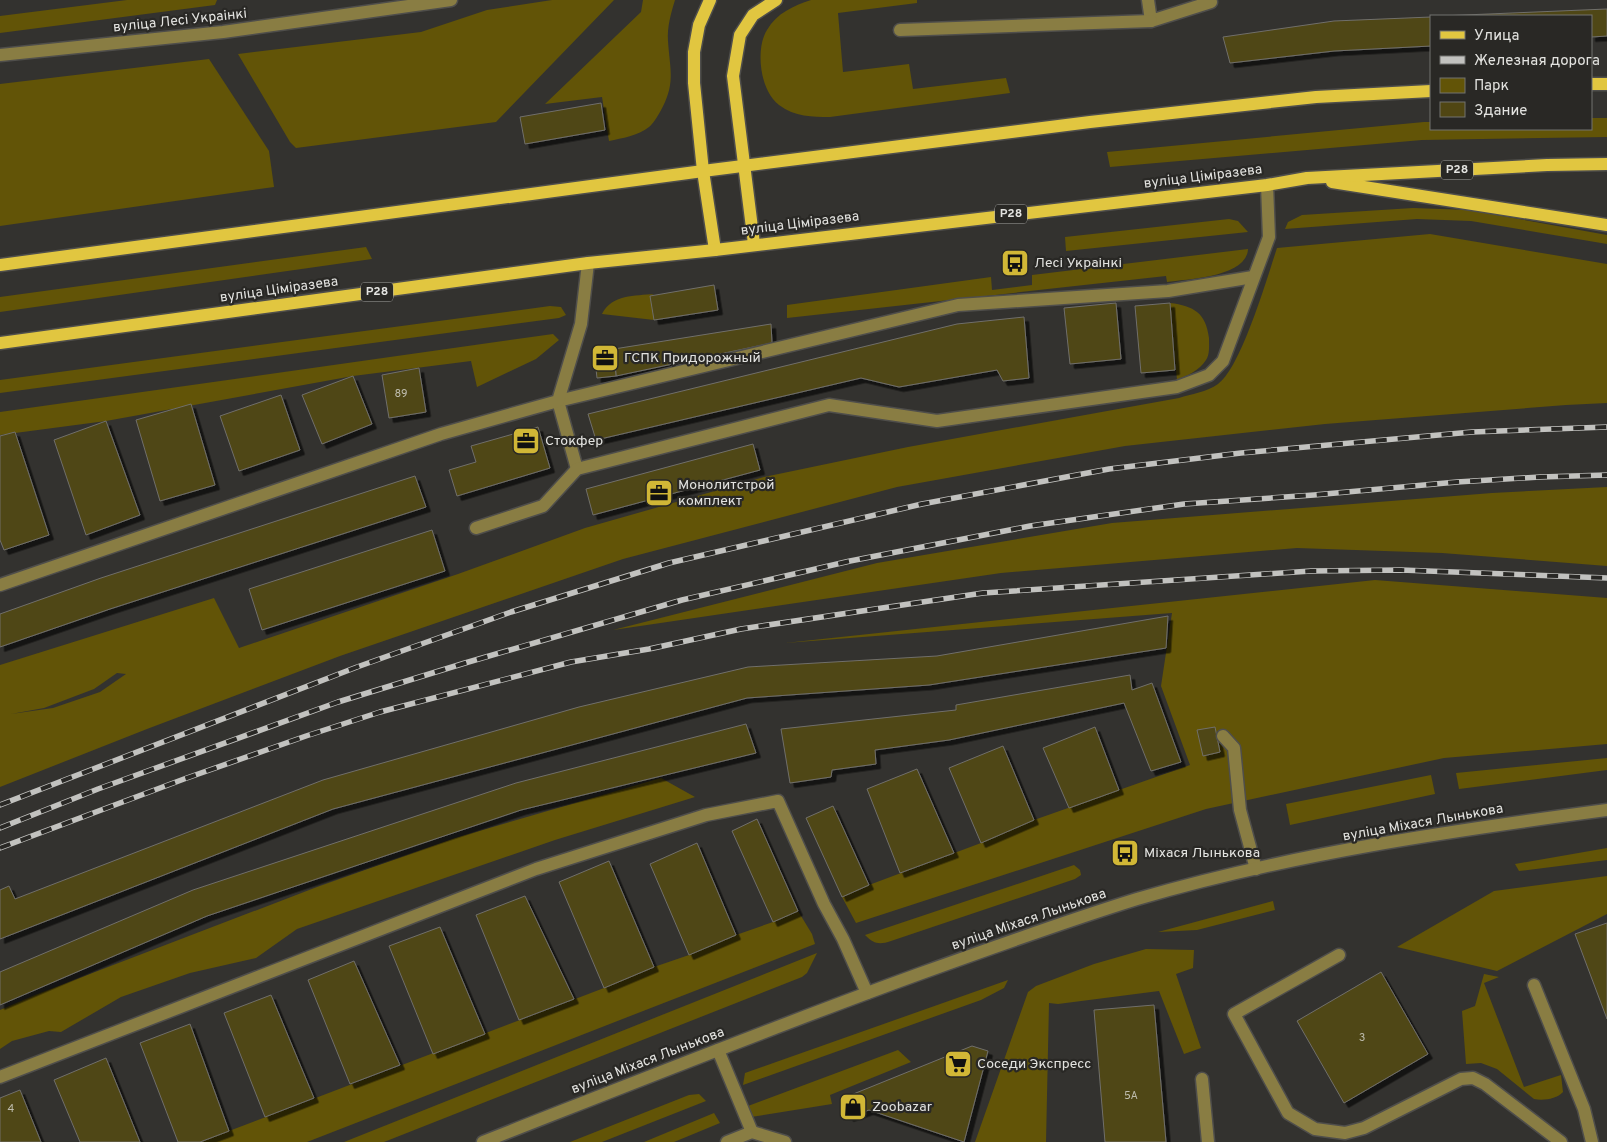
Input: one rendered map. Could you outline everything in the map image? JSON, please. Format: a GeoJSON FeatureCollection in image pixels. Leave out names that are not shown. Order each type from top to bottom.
{"type":"FeatureCollection","features":[{"type":"Feature","properties":{"kind":"main road"},"geometry":{"type":"LineString","coordinates":[[710,0],[699,25],[694,52],[694,83],[703,171],[715,250]]}},
{"type":"Feature","properties":{"kind":"main road"},"geometry":{"type":"LineString","coordinates":[[754,244],[733,76],[740,35],[754,15],[776,0]]}},
{"type":"Feature","properties":{"kind":"main road"},"geometry":{"type":"LineString","coordinates":[[1592,84],[1607,84]]}},
{"type":"Feature","properties":{"kind":"main road"},"geometry":{"type":"LineString","coordinates":[[0,266],[703,171],[1090,122],[1316,97],[1430,91]]}},
{"type":"Feature","properties":{"kind":"main road","name":"вуліца Ціміразева"},"geometry":{"type":"LineString","coordinates":[[0,343],[588,263],[715,250],[1307,178],[1546,165],[1607,164]]}},
{"type":"Feature","properties":{"kind":"main road"},"geometry":{"type":"LineString","coordinates":[[1307,178],[1607,225]]}},
{"type":"Feature","properties":{"kind":"street","name":"вуліца Лесі Украінкі"},"geometry":{"type":"LineString","coordinates":[[0,56],[224,32],[447,0]]}},
{"type":"Feature","properties":{"kind":"street"},"geometry":{"type":"LineString","coordinates":[[1148,0],[1151,21]]}},
{"type":"Feature","properties":{"kind":"street"},"geometry":{"type":"LineString","coordinates":[[900,30],[1151,21],[1211,2]]}},
{"type":"Feature","properties":{"kind":"street"},"geometry":{"type":"LineString","coordinates":[[476,528],[543,506],[577,469],[828,405],[937,421],[1178,387],[1209,376],[1222,361],[1269,238],[1267,184]]}},
{"type":"Feature","properties":{"kind":"street"},"geometry":{"type":"LineString","coordinates":[[577,469],[558,401],[581,324],[588,263]]}},
{"type":"Feature","properties":{"kind":"street"},"geometry":{"type":"LineString","coordinates":[[0,585],[441,434],[558,401],[958,305],[1168,291],[1253,277]]}},
{"type":"Feature","properties":{"kind":"street"},"geometry":{"type":"LineString","coordinates":[[1223,736],[1234,748],[1240,810],[1256,869]]}},
{"type":"Feature","properties":{"kind":"street"},"geometry":{"type":"LineString","coordinates":[[0,1077],[536,869],[706,815],[778,801],[824,904],[843,939],[866,993]]}},
{"type":"Feature","properties":{"kind":"street","name":"вуліца Міхася Лынькова"},"geometry":{"type":"LineString","coordinates":[[483,1142],[866,993],[1057,925],[1139,899],[1256,869],[1456,831],[1607,810]]}},
{"type":"Feature","properties":{"kind":"street"},"geometry":{"type":"LineString","coordinates":[[1338,955],[1234,1014],[1288,1113],[1315,1129],[1345,1133],[1364,1128],[1461,1079],[1473,1078],[1485,1084],[1561,1142]]}},
{"type":"Feature","properties":{"kind":"street"},"geometry":{"type":"LineString","coordinates":[[1534,985],[1584,1109],[1592,1142]]}},
{"type":"Feature","properties":{"kind":"street"},"geometry":{"type":"LineString","coordinates":[[718,1050],[752,1132]]}},
{"type":"Feature","properties":{"kind":"street"},"geometry":{"type":"LineString","coordinates":[[1202,1079],[1208,1142]]}},
{"type":"Feature","properties":{"kind":"street"},"geometry":{"type":"LineString","coordinates":[[727,1142],[752,1132],[785,1142]]}},
{"type":"Feature","properties":{"kind":"green space"},"geometry":{"type":"Polygon","coordinates":[[[127,0],[217,0],[215,5],[0,33],[0,16],[127,0]]]}},
{"type":"Feature","properties":{"kind":"green space"},"geometry":{"type":"Polygon","coordinates":[[[552,0],[614,0],[496,122],[296,148],[290,142],[238,54],[421,32],[487,10],[552,0]]]}},
{"type":"Feature","properties":{"kind":"green space"},"geometry":{"type":"Polygon","coordinates":[[[643,0],[675,0],[668,31],[671,69],[670,85],[660,112],[649,127],[635,135],[609,141],[602,97],[545,104],[641,12],[643,0]]]}},
{"type":"Feature","properties":{"kind":"green space"},"geometry":{"type":"Polygon","coordinates":[[[811,0],[917,0],[917,3],[838,13],[843,72],[909,64],[913,89],[1006,78],[1010,93],[830,117],[810,116],[791,112],[779,105],[767,90],[761,69],[761,48],[767,30],[776,19],[792,8],[811,0]]]}},
{"type":"Feature","properties":{"kind":"green space"},"geometry":{"type":"Polygon","coordinates":[[[209,59],[269,151],[274,187],[0,226],[0,84],[209,59]]]}},
{"type":"Feature","properties":{"kind":"green space"},"geometry":{"type":"Polygon","coordinates":[[[1592,118],[1607,118],[1607,137],[1422,140],[1110,167],[1107,152],[1430,122],[1430,130],[1592,130],[1592,118]]]}},
{"type":"Feature","properties":{"kind":"green space"},"geometry":{"type":"Polygon","coordinates":[[[1413,208],[1469,210],[1607,235],[1607,244],[1471,221],[1417,219],[1285,229],[1288,222],[1302,215],[1413,208]]]}},
{"type":"Feature","properties":{"kind":"green space"},"geometry":{"type":"Polygon","coordinates":[[[1229,219],[1238,221],[1248,232],[1066,251],[1065,237],[1229,219]]]}},
{"type":"Feature","properties":{"kind":"green space"},"geometry":{"type":"Polygon","coordinates":[[[1430,234],[1607,264],[1607,403],[1325,424],[1125,446],[897,487],[623,559],[340,656],[0,787],[0,665],[214,598],[239,648],[458,574],[585,528],[764,477],[908,447],[1179,398],[1204,391],[1218,384],[1227,375],[1236,360],[1260,300],[1277,248],[1430,234]],[[117,673],[94,689],[44,708],[11,714],[53,708],[100,692],[126,674],[117,673]]]}},
{"type":"Feature","properties":{"kind":"green space"},"geometry":{"type":"Polygon","coordinates":[[[366,247],[372,259],[0,312],[0,297],[366,247]]]}},
{"type":"Feature","properties":{"kind":"green space"},"geometry":{"type":"Polygon","coordinates":[[[1248,249],[1245,258],[1238,266],[1202,278],[1167,282],[1166,276],[787,318],[787,305],[991,277],[992,290],[1032,285],[1032,275],[1248,249]]]}},
{"type":"Feature","properties":{"kind":"green space"},"geometry":{"type":"Polygon","coordinates":[[[654,294],[650,296],[654,320],[602,314],[606,307],[618,299],[654,294]]]}},
{"type":"Feature","properties":{"kind":"green space"},"geometry":{"type":"Polygon","coordinates":[[[1170,303],[1186,306],[1197,312],[1205,322],[1209,338],[1208,355],[1203,364],[1193,372],[1177,380],[1170,303]]]}},
{"type":"Feature","properties":{"kind":"green space"},"geometry":{"type":"Polygon","coordinates":[[[550,306],[561,307],[566,315],[559,318],[0,393],[0,380],[550,306]]]}},
{"type":"Feature","properties":{"kind":"green space"},"geometry":{"type":"Polygon","coordinates":[[[553,334],[559,340],[536,359],[477,387],[471,361],[353,376],[106,421],[0,435],[0,412],[553,334]]]}},
{"type":"Feature","properties":{"kind":"green space"},"geometry":{"type":"Polygon","coordinates":[[[1607,487],[1607,566],[1442,553],[1297,548],[1001,573],[613,630],[877,563],[1112,523],[1492,493],[1607,487]]]}},
{"type":"Feature","properties":{"kind":"green space"},"geometry":{"type":"Polygon","coordinates":[[[1375,580],[1607,598],[1607,744],[1444,758],[1206,809],[856,923],[842,897],[981,843],[1034,820],[1190,765],[1161,686],[1172,613],[785,643],[1375,580]]]}},
{"type":"Feature","properties":{"kind":"green space"},"geometry":{"type":"Polygon","coordinates":[[[1607,758],[1607,770],[1459,789],[1456,773],[1607,758]]]}},
{"type":"Feature","properties":{"kind":"green space"},"geometry":{"type":"Polygon","coordinates":[[[1431,775],[1435,794],[1290,825],[1286,804],[1431,775]]]}},
{"type":"Feature","properties":{"kind":"green space"},"geometry":{"type":"Polygon","coordinates":[[[661,778],[695,797],[555,840],[297,929],[256,958],[190,973],[121,997],[61,1032],[49,1031],[12,1041],[0,1049],[0,1010],[35,995],[317,887],[455,838],[661,778]]]}},
{"type":"Feature","properties":{"kind":"green space"},"geometry":{"type":"Polygon","coordinates":[[[1607,848],[1607,860],[1519,871],[1515,864],[1607,848]]]}},
{"type":"Feature","properties":{"kind":"green space"},"geometry":{"type":"Polygon","coordinates":[[[1074,865],[1080,870],[1081,875],[1075,879],[891,941],[877,943],[865,935],[1074,865]]]}},
{"type":"Feature","properties":{"kind":"green space"},"geometry":{"type":"Polygon","coordinates":[[[1607,876],[1607,914],[1497,971],[1397,947],[1494,891],[1607,876]]]}},
{"type":"Feature","properties":{"kind":"green space"},"geometry":{"type":"Polygon","coordinates":[[[1273,901],[1275,910],[1197,930],[1158,932],[1273,901]]]}},
{"type":"Feature","properties":{"kind":"green space"},"geometry":{"type":"Polygon","coordinates":[[[798,911],[812,934],[815,944],[307,1142],[200,1142],[604,988],[798,911]]]}},
{"type":"Feature","properties":{"kind":"green space"},"geometry":{"type":"Polygon","coordinates":[[[1146,949],[1194,950],[1193,968],[1176,974],[1201,1048],[1184,1054],[1159,991],[1058,1004],[1049,1003],[1046,1142],[975,1142],[1028,992],[1036,986],[1094,964],[1146,949]]]}},
{"type":"Feature","properties":{"kind":"green space"},"geometry":{"type":"Polygon","coordinates":[[[817,953],[807,973],[802,977],[384,1142],[344,1142],[817,953]]]}},
{"type":"Feature","properties":{"kind":"green space"},"geometry":{"type":"Polygon","coordinates":[[[1484,974],[1499,977],[1484,983],[1524,1087],[1561,1075],[1563,1092],[1557,1096],[1550,1099],[1534,1099],[1497,1069],[1481,1063],[1466,1064],[1462,1011],[1475,1006],[1484,974]]]}},
{"type":"Feature","properties":{"kind":"green space"},"geometry":{"type":"Polygon","coordinates":[[[1008,980],[1004,988],[981,1000],[743,1085],[745,1073],[1008,980]]]}},
{"type":"Feature","properties":{"kind":"green space"},"geometry":{"type":"Polygon","coordinates":[[[898,1050],[911,1062],[830,1095],[832,1104],[751,1117],[748,1106],[898,1050]]]}},
{"type":"Feature","properties":{"kind":"green space"},"geometry":{"type":"Polygon","coordinates":[[[699,1094],[706,1101],[602,1142],[570,1142],[689,1095],[699,1094]]]}},
{"type":"Feature","properties":{"kind":"green space"},"geometry":{"type":"Polygon","coordinates":[[[714,1113],[720,1123],[674,1142],[644,1142],[714,1113]]]}},
{"type":"Feature","properties":{"kind":"building"},"geometry":{"type":"Polygon","coordinates":[[[1607,9],[1607,36],[1592,37],[1592,15],[1465,15],[1607,9]]]}},
{"type":"Feature","properties":{"kind":"building"},"geometry":{"type":"Polygon","coordinates":[[[1430,17],[1430,46],[1334,51],[1230,63],[1223,37],[1334,21],[1430,17]]]}},
{"type":"Feature","properties":{"kind":"building"},"geometry":{"type":"Polygon","coordinates":[[[601,103],[605,130],[525,144],[520,117],[601,103]]]}},
{"type":"Feature","properties":{"kind":"building"},"geometry":{"type":"Polygon","coordinates":[[[714,285],[718,310],[654,320],[650,296],[714,285]]]}},
{"type":"Feature","properties":{"kind":"building"},"geometry":{"type":"Polygon","coordinates":[[[1116,303],[1121,359],[1070,364],[1064,308],[1116,303]]]}},
{"type":"Feature","properties":{"kind":"building"},"geometry":{"type":"Polygon","coordinates":[[[1170,303],[1175,370],[1141,373],[1135,306],[1170,303]]]}},
{"type":"Feature","properties":{"kind":"building"},"geometry":{"type":"Polygon","coordinates":[[[1024,317],[1029,378],[1003,381],[997,370],[899,387],[861,378],[596,440],[588,414],[957,324],[1024,317]]]}},
{"type":"Feature","properties":{"kind":"building"},"geometry":{"type":"Polygon","coordinates":[[[771,324],[772,343],[616,376],[614,349],[771,324]]]}},
{"type":"Feature","properties":{"kind":"building"},"geometry":{"type":"Polygon","coordinates":[[[614,349],[616,376],[597,378],[594,351],[614,349]]]}},
{"type":"Feature","properties":{"kind":"building"},"geometry":{"type":"Polygon","coordinates":[[[419,368],[426,412],[389,418],[382,375],[419,368]]]}},
{"type":"Feature","properties":{"kind":"building"},"geometry":{"type":"Polygon","coordinates":[[[353,376],[372,424],[322,444],[302,395],[353,376]]]}},
{"type":"Feature","properties":{"kind":"building"},"geometry":{"type":"Polygon","coordinates":[[[281,395],[300,450],[239,471],[220,416],[281,395]]]}},
{"type":"Feature","properties":{"kind":"building"},"geometry":{"type":"Polygon","coordinates":[[[191,404],[215,485],[160,501],[136,420],[191,404]]]}},
{"type":"Feature","properties":{"kind":"building"},"geometry":{"type":"Polygon","coordinates":[[[106,421],[140,515],[86,535],[54,440],[106,421]]]}},
{"type":"Feature","properties":{"kind":"building"},"geometry":{"type":"Polygon","coordinates":[[[538,427],[550,468],[457,496],[449,470],[476,462],[471,446],[538,427]]]}},
{"type":"Feature","properties":{"kind":"building"},"geometry":{"type":"Polygon","coordinates":[[[15,432],[49,535],[4,550],[0,540],[0,436],[15,432]]]}},
{"type":"Feature","properties":{"kind":"building"},"geometry":{"type":"Polygon","coordinates":[[[753,444],[760,470],[593,515],[586,489],[753,444]]]}},
{"type":"Feature","properties":{"kind":"building"},"geometry":{"type":"Polygon","coordinates":[[[415,476],[426,507],[110,609],[0,647],[0,614],[101,578],[415,476]]]}},
{"type":"Feature","properties":{"kind":"building"},"geometry":{"type":"Polygon","coordinates":[[[432,530],[445,571],[262,630],[249,589],[432,530]]]}},
{"type":"Feature","properties":{"kind":"building"},"geometry":{"type":"Polygon","coordinates":[[[1168,616],[1166,648],[929,685],[747,698],[333,809],[0,939],[0,890],[9,886],[15,899],[323,780],[579,707],[748,667],[937,656],[1168,616]]]}},
{"type":"Feature","properties":{"kind":"building"},"geometry":{"type":"Polygon","coordinates":[[[1130,675],[1132,690],[1152,683],[1181,762],[1151,771],[1124,703],[949,740],[875,750],[876,764],[832,770],[831,777],[790,783],[781,729],[956,710],[956,705],[1130,675]]]}},
{"type":"Feature","properties":{"kind":"building"},"geometry":{"type":"Polygon","coordinates":[[[746,724],[756,753],[521,810],[207,916],[0,1005],[0,972],[193,890],[516,783],[746,724]]]}},
{"type":"Feature","properties":{"kind":"building"},"geometry":{"type":"Polygon","coordinates":[[[1095,727],[1119,790],[1069,808],[1043,748],[1095,727]]]}},
{"type":"Feature","properties":{"kind":"building"},"geometry":{"type":"Polygon","coordinates":[[[1215,727],[1220,752],[1203,756],[1197,730],[1215,727]]]}},
{"type":"Feature","properties":{"kind":"building"},"geometry":{"type":"Polygon","coordinates":[[[1003,746],[1034,820],[981,843],[949,768],[1003,746]]]}},
{"type":"Feature","properties":{"kind":"building"},"geometry":{"type":"Polygon","coordinates":[[[917,769],[954,853],[900,873],[867,789],[917,769]]]}},
{"type":"Feature","properties":{"kind":"building"},"geometry":{"type":"Polygon","coordinates":[[[833,806],[869,885],[842,897],[806,818],[833,806]]]}},
{"type":"Feature","properties":{"kind":"building"},"geometry":{"type":"Polygon","coordinates":[[[757,819],[798,911],[773,922],[732,831],[757,819]]]}},
{"type":"Feature","properties":{"kind":"building"},"geometry":{"type":"Polygon","coordinates":[[[697,843],[736,935],[689,955],[650,864],[697,843]]]}},
{"type":"Feature","properties":{"kind":"building"},"geometry":{"type":"Polygon","coordinates":[[[609,861],[654,967],[604,988],[559,882],[609,861]]]}},
{"type":"Feature","properties":{"kind":"building"},"geometry":{"type":"Polygon","coordinates":[[[525,896],[574,999],[519,1020],[476,915],[525,896]]]}},
{"type":"Feature","properties":{"kind":"building"},"geometry":{"type":"Polygon","coordinates":[[[1607,923],[1607,1019],[1575,934],[1607,923]]]}},
{"type":"Feature","properties":{"kind":"building"},"geometry":{"type":"Polygon","coordinates":[[[440,927],[485,1034],[433,1054],[389,946],[440,927]]]}},
{"type":"Feature","properties":{"kind":"building"},"geometry":{"type":"Polygon","coordinates":[[[354,961],[400,1065],[350,1084],[308,980],[354,961]]]}},
{"type":"Feature","properties":{"kind":"building"},"geometry":{"type":"Polygon","coordinates":[[[1381,972],[1428,1054],[1344,1103],[1297,1021],[1381,972]]]}},
{"type":"Feature","properties":{"kind":"building"},"geometry":{"type":"Polygon","coordinates":[[[271,995],[314,1098],[265,1117],[224,1013],[271,995]]]}},
{"type":"Feature","properties":{"kind":"building"},"geometry":{"type":"Polygon","coordinates":[[[1154,1005],[1166,1142],[1105,1142],[1094,1010],[1154,1005]]]}},
{"type":"Feature","properties":{"kind":"building"},"geometry":{"type":"Polygon","coordinates":[[[190,1024],[229,1131],[200,1142],[178,1142],[140,1043],[190,1024]]]}},
{"type":"Feature","properties":{"kind":"building"},"geometry":{"type":"Polygon","coordinates":[[[972,1046],[988,1051],[964,1142],[869,1110],[849,1117],[844,1108],[841,1099],[972,1046]]]}},
{"type":"Feature","properties":{"kind":"building"},"geometry":{"type":"Polygon","coordinates":[[[106,1058],[140,1142],[80,1142],[54,1080],[106,1058]]]}},
{"type":"Feature","properties":{"kind":"building"},"geometry":{"type":"Polygon","coordinates":[[[20,1090],[41,1142],[0,1142],[0,1098],[20,1090]]]}},
{"type":"Feature","properties":{"kind":"railway"},"geometry":{"type":"LineString","coordinates":[[0,805],[357,667],[511,612],[669,563],[922,504],[1109,469],[1241,453],[1472,432],[1607,427]]}},
{"type":"Feature","properties":{"kind":"railway"},"geometry":{"type":"LineString","coordinates":[[0,828],[98,789],[338,702],[682,600],[850,561],[1030,526],[1184,504],[1457,482],[1607,475]]}},
{"type":"Feature","properties":{"kind":"railway"},"geometry":{"type":"LineString","coordinates":[[0,848],[184,779],[380,712],[571,662],[649,649],[741,629],[983,593],[1311,571],[1401,570],[1607,578]]}},
{"type":"Feature","properties":{"kind":"place","name":"Лесі Украінкі"},"geometry":{"type":"Point","coordinates":[1015,263]}},
{"type":"Feature","properties":{"kind":"place","name":"ГСПК Придорожный"},"geometry":{"type":"Point","coordinates":[605,358]}},
{"type":"Feature","properties":{"kind":"place","name":"Стокфер"},"geometry":{"type":"Point","coordinates":[526,441]}},
{"type":"Feature","properties":{"kind":"place","name":"Монолитстрой комплект"},"geometry":{"type":"Point","coordinates":[659,493]}},
{"type":"Feature","properties":{"kind":"place","name":"Міхася Лынькова"},"geometry":{"type":"Point","coordinates":[1125,853]}},
{"type":"Feature","properties":{"kind":"place","name":"Соседи Экспресс"},"geometry":{"type":"Point","coordinates":[958,1064]}},
{"type":"Feature","properties":{"kind":"place","name":"Zoobazar"},"geometry":{"type":"Point","coordinates":[853,1107]}}]}
